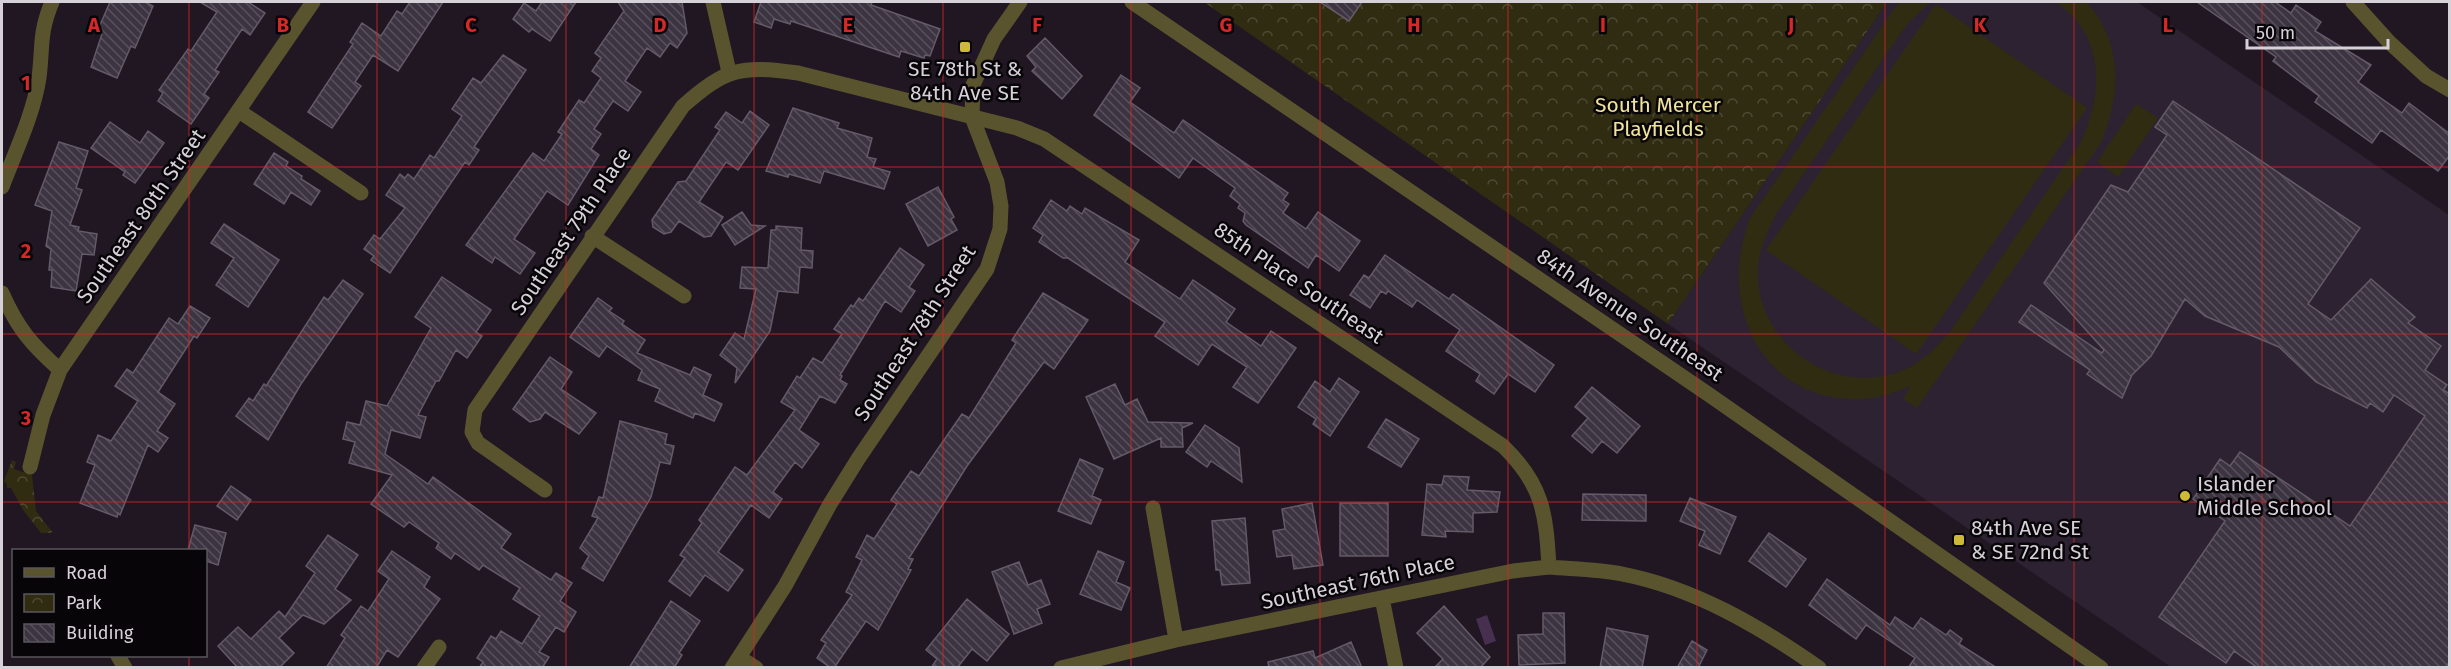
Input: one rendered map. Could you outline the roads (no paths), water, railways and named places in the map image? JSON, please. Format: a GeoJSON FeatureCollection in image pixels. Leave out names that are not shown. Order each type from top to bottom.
{"type":"FeatureCollection","features":[{"type":"Feature","properties":{"kind":"street"},"geometry":{"type":"LineString","coordinates":[[2,187],[32,105],[39,77],[42,28],[52,2]]}},
{"type":"Feature","properties":{"kind":"street","name":"Southeast 80th Street"},"geometry":{"type":"LineString","coordinates":[[30,467],[43,416],[60,370],[313,2]]}},
{"type":"Feature","properties":{"kind":"street"},"geometry":{"type":"LineString","coordinates":[[713,2],[729,72]]}},
{"type":"Feature","properties":{"kind":"street","name":"Southeast 78th Street"},"geometry":{"type":"LineString","coordinates":[[736,662],[785,586],[830,504],[858,459],[987,269],[1000,229],[1001,206],[997,182],[972,117],[973,86],[982,63],[1020,2]]}},
{"type":"Feature","properties":{"kind":"street","name":"84th Avenue Southeast"},"geometry":{"type":"LineString","coordinates":[[1132,2],[1708,394],[2101,668]]}},
{"type":"Feature","properties":{"kind":"street"},"geometry":{"type":"LineString","coordinates":[[2353,2],[2411,63],[2426,76],[2450,90]]}},
{"type":"Feature","properties":{"kind":"street","name":"85th Place Southeast"},"geometry":{"type":"LineString","coordinates":[[729,72],[751,69],[798,73],[1017,129],[1044,139],[1503,446],[1520,463],[1540,495],[1546,524],[1549,567]]}},
{"type":"Feature","properties":{"kind":"street","name":"Southeast 79th Place"},"geometry":{"type":"LineString","coordinates":[[545,490],[478,443],[472,432],[475,410],[683,106],[705,86],[729,72]]}},
{"type":"Feature","properties":{"kind":"street"},"geometry":{"type":"LineString","coordinates":[[239,111],[361,194]]}},
{"type":"Feature","properties":{"kind":"street"},"geometry":{"type":"LineString","coordinates":[[592,236],[684,296]]}},
{"type":"Feature","properties":{"kind":"street"},"geometry":{"type":"LineString","coordinates":[[2,293],[15,323],[34,346],[60,370]]}},
{"type":"Feature","properties":{"kind":"street"},"geometry":{"type":"LineString","coordinates":[[1153,508],[1176,640]]}},
{"type":"Feature","properties":{"kind":"street"},"geometry":{"type":"LineString","coordinates":[[1549,567],[1621,573],[1670,587],[1713,604],[1758,628],[1819,668]]}},
{"type":"Feature","properties":{"kind":"street","name":"Southeast 76th Place"},"geometry":{"type":"LineString","coordinates":[[1061,668],[1176,640],[1549,567]]}},
{"type":"Feature","properties":{"kind":"street"},"geometry":{"type":"LineString","coordinates":[[1382,598],[1396,668]]}},
{"type":"Feature","properties":{"kind":"street"},"geometry":{"type":"LineString","coordinates":[[424,668],[439,647]]}},
{"type":"Feature","properties":{"kind":"street"},"geometry":{"type":"LineString","coordinates":[[736,662],[756,668]]}},
{"type":"Feature","properties":{"kind":"place","name":"SE 78th St & 84th Ave SE"},"geometry":{"type":"Point","coordinates":[965,47]}},
{"type":"Feature","properties":{"kind":"place","name":"Islander Middle School"},"geometry":{"type":"Point","coordinates":[2185,496]}},
{"type":"Feature","properties":{"kind":"place","name":"84th Ave SE & SE 72nd St"},"geometry":{"type":"Point","coordinates":[1959,540]}},
{"type":"Feature","properties":{"kind":"park label","name":"South Mercer Playfields"},"geometry":{"type":"Point","coordinates":[1658,117]}}]}
